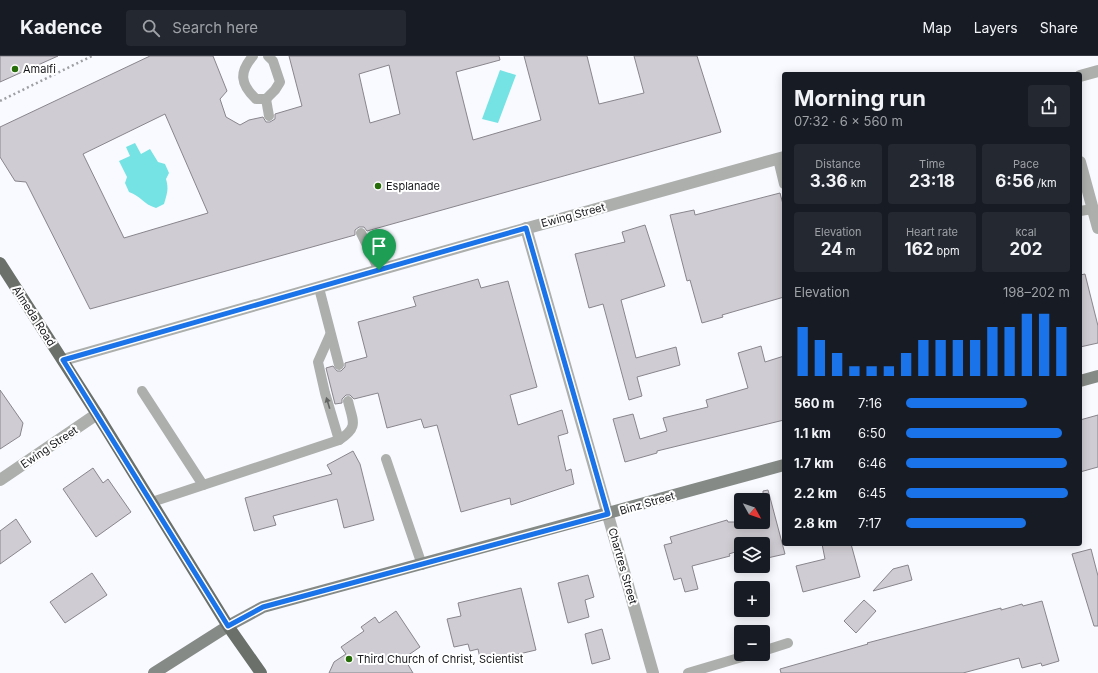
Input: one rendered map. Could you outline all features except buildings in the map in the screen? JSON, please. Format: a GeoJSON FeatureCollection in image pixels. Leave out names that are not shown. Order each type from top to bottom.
{"type":"FeatureCollection","features":[{"type":"Feature","properties":{"kind":"main road","name":"Almeda Road"},"geometry":{"type":"LineString","coordinates":[[0,263],[97,414],[228,626],[261,673]]}},
{"type":"Feature","properties":{"kind":"main road"},"geometry":{"type":"LineString","coordinates":[[1082,380],[1098,376]]}},
{"type":"Feature","properties":{"kind":"main road","name":"Binz Street"},"geometry":{"type":"LineString","coordinates":[[154,673],[228,626],[263,607],[782,466]]}},
{"type":"Feature","properties":{"kind":"street"},"geometry":{"type":"LineString","coordinates":[[1082,75],[1098,71]]}},
{"type":"Feature","properties":{"kind":"street","name":"Ewing Street"},"geometry":{"type":"LineString","coordinates":[[63,360],[526,228],[781,158]]}},
{"type":"Feature","properties":{"kind":"street"},"geometry":{"type":"LineString","coordinates":[[1082,169],[1098,228]]}},
{"type":"Feature","properties":{"kind":"street","name":"Chartres Street"},"geometry":{"type":"LineString","coordinates":[[526,228],[653,673]]}},
{"type":"Feature","properties":{"kind":"street","name":"Ewing Street"},"geometry":{"type":"LineString","coordinates":[[0,480],[97,414]]}},
{"type":"Feature","properties":{"kind":"lane"},"geometry":{"type":"LineString","coordinates":[[253,56],[245,65],[243,78],[246,90],[256,99],[266,99],[275,90],[280,82],[273,61],[268,56]]}},
{"type":"Feature","properties":{"kind":"lane"},"geometry":{"type":"LineString","coordinates":[[266,99],[269,116]]}},
{"type":"Feature","properties":{"kind":"lane"},"geometry":{"type":"LineString","coordinates":[[1082,211],[1093,209]]}},
{"type":"Feature","properties":{"kind":"lane"},"geometry":{"type":"LineString","coordinates":[[361,233],[379,270]]}},
{"type":"Feature","properties":{"kind":"lane"},"geometry":{"type":"LineString","coordinates":[[319,288],[330,335],[339,364]]}},
{"type":"Feature","properties":{"kind":"lane"},"geometry":{"type":"LineString","coordinates":[[330,335],[318,362],[339,440]]}},
{"type":"Feature","properties":{"kind":"lane"},"geometry":{"type":"LineString","coordinates":[[142,391],[203,485]]}},
{"type":"Feature","properties":{"kind":"lane"},"geometry":{"type":"LineString","coordinates":[[152,502],[339,440],[350,433],[352,429],[353,422],[348,401]]}},
{"type":"Feature","properties":{"kind":"lane"},"geometry":{"type":"LineString","coordinates":[[386,459],[422,564]]}},
{"type":"Feature","properties":{"kind":"lane"},"geometry":{"type":"LineString","coordinates":[[770,649],[788,643]]}},
{"type":"Feature","properties":{"kind":"lane"},"geometry":{"type":"LineString","coordinates":[[688,673],[734,659]]}},
{"type":"Feature","properties":{"kind":"path"},"geometry":{"type":"LineString","coordinates":[[0,101],[92,56]]}},
{"type":"Feature","properties":{"kind":"water"},"geometry":{"type":"Polygon","coordinates":[[[500,70],[516,75],[498,123],[482,119],[500,70]]]}},
{"type":"Feature","properties":{"kind":"water"},"geometry":{"type":"Polygon","coordinates":[[[135,143],[141,154],[150,149],[158,162],[165,164],[169,173],[166,179],[167,192],[164,204],[156,208],[129,192],[125,183],[127,177],[119,161],[130,156],[126,147],[135,143]]]}},
{"type":"Feature","properties":{"kind":"place","name":"Amalfi"},"geometry":{"type":"Point","coordinates":[15,69]}},
{"type":"Feature","properties":{"kind":"place","name":"Esplanade"},"geometry":{"type":"Point","coordinates":[378,186]}},
{"type":"Feature","properties":{"kind":"place","name":"Third Church of Christ, Scientist"},"geometry":{"type":"Point","coordinates":[349,659]}},
{"type":"Feature","properties":{"kind":"route"},"geometry":{"type":"LineString","coordinates":[[526,228],[608,514],[263,607],[228,626],[63,360],[379,270],[526,228]]}}]}
